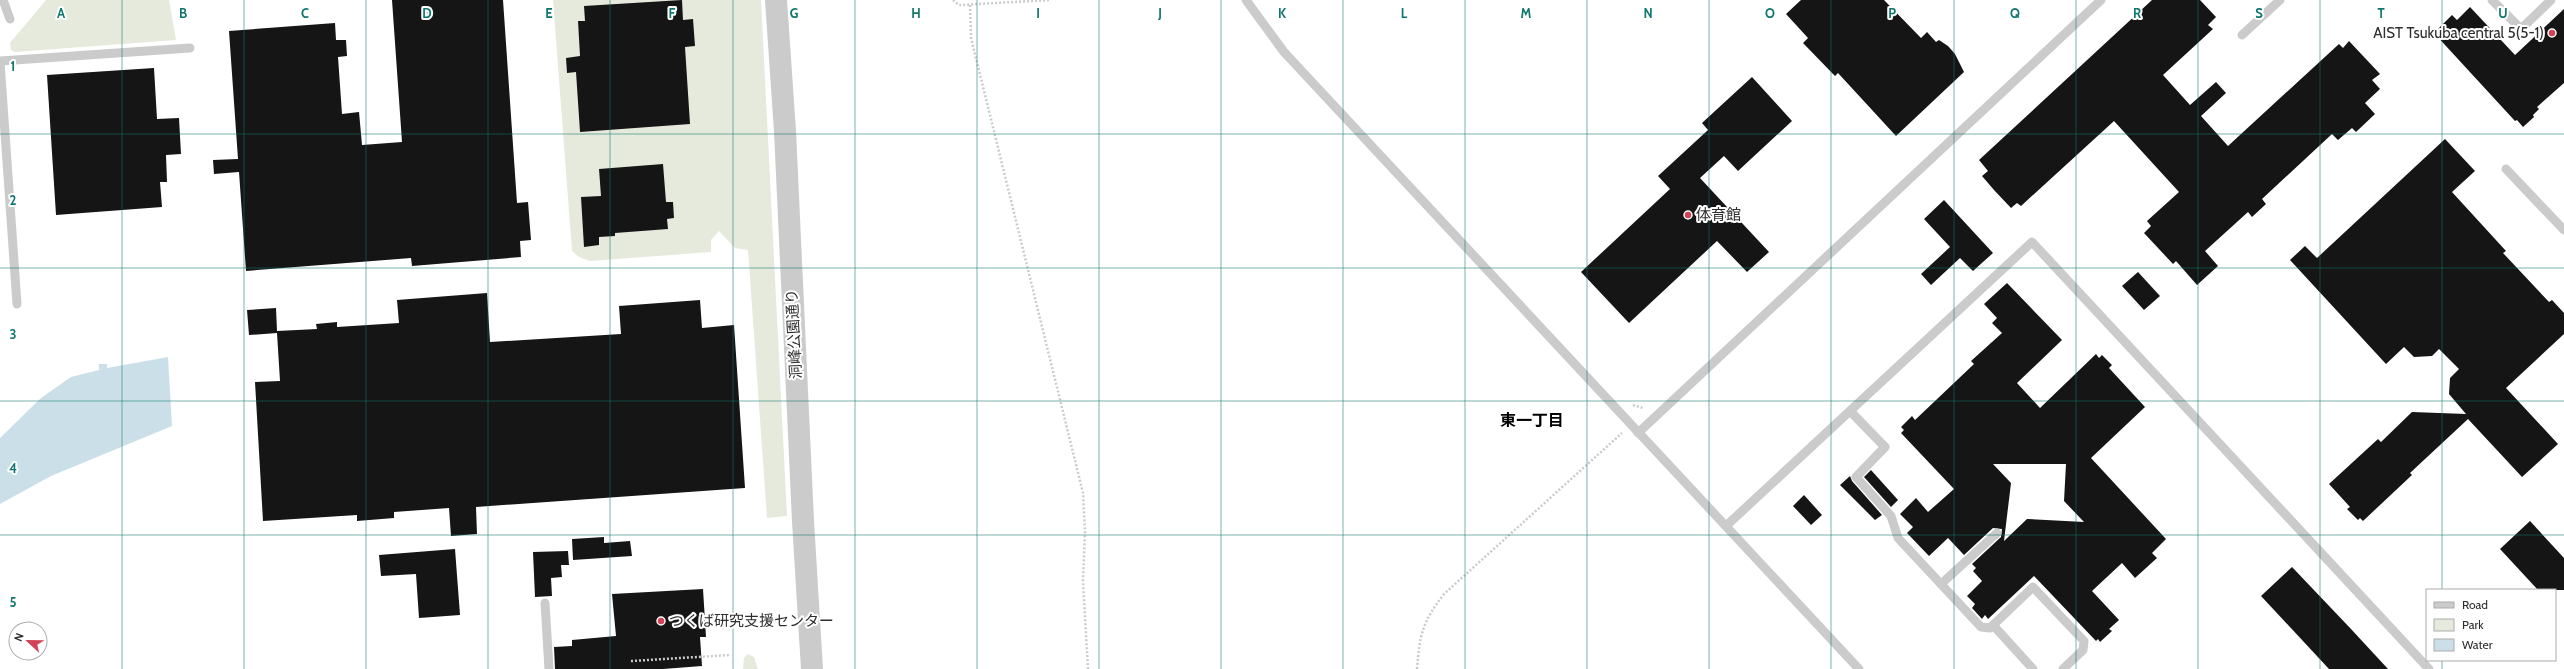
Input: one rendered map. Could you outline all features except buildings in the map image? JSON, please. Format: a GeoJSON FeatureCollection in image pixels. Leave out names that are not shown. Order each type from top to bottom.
{"type":"FeatureCollection","features":[{"type":"Feature","properties":{"kind":"street","name":"洞峰公園通り"},"geometry":{"type":"LineString","coordinates":[[776,0],[786,131],[802,506],[812,669]]}},
{"type":"Feature","properties":{"kind":"lane"},"geometry":{"type":"LineString","coordinates":[[2,0],[10,19]]}},
{"type":"Feature","properties":{"kind":"lane"},"geometry":{"type":"LineString","coordinates":[[1246,0],[1284,52],[1859,669]]}},
{"type":"Feature","properties":{"kind":"lane"},"geometry":{"type":"LineString","coordinates":[[1638,433],[2101,0]]}},
{"type":"Feature","properties":{"kind":"lane"},"geometry":{"type":"LineString","coordinates":[[2242,35],[2280,0]]}},
{"type":"Feature","properties":{"kind":"lane"},"geometry":{"type":"LineString","coordinates":[[2492,0],[2520,29],[2551,0]]}},
{"type":"Feature","properties":{"kind":"lane"},"geometry":{"type":"LineString","coordinates":[[17,304],[0,62],[190,48]]}},
{"type":"Feature","properties":{"kind":"lane"},"geometry":{"type":"LineString","coordinates":[[2506,169],[2564,230]]}},
{"type":"Feature","properties":{"kind":"lane"},"geometry":{"type":"LineString","coordinates":[[1726,526],[2032,242],[2429,669]]}},
{"type":"Feature","properties":{"kind":"lane"},"geometry":{"type":"LineString","coordinates":[[1850,411],[1885,447],[1856,477],[1891,516],[1898,538],[1981,626],[1990,628],[2033,587],[2084,641],[2083,650],[2063,669]]}},
{"type":"Feature","properties":{"kind":"lane"},"geometry":{"type":"LineString","coordinates":[[1941,584],[1997,533]]}},
{"type":"Feature","properties":{"kind":"lane"},"geometry":{"type":"LineString","coordinates":[[545,603],[549,669]]}},
{"type":"Feature","properties":{"kind":"lane"},"geometry":{"type":"LineString","coordinates":[[1992,626],[2033,669]]}},
{"type":"Feature","properties":{"kind":"path"},"geometry":{"type":"LineString","coordinates":[[953,0],[960,5],[1050,0]]}},
{"type":"Feature","properties":{"kind":"path"},"geometry":{"type":"LineString","coordinates":[[970,5],[971,38],[1083,493],[1085,532],[1083,581],[1088,669]]}},
{"type":"Feature","properties":{"kind":"path"},"geometry":{"type":"LineString","coordinates":[[1417,669],[1419,646],[1426,619],[1444,594],[1630,425]]}},
{"type":"Feature","properties":{"kind":"path"},"geometry":{"type":"LineString","coordinates":[[631,661],[730,655]]}},
{"type":"Feature","properties":{"kind":"green space"},"geometry":{"type":"Polygon","coordinates":[[[46,0],[169,0],[176,40],[15,52],[11,50],[10,43],[46,0]]]}},
{"type":"Feature","properties":{"kind":"green space"},"geometry":{"type":"Polygon","coordinates":[[[553,0],[761,0],[787,516],[767,518],[748,250],[735,248],[719,231],[711,240],[711,252],[590,261],[579,257],[572,251],[553,0]]]}},
{"type":"Feature","properties":{"kind":"green space"},"geometry":{"type":"Polygon","coordinates":[[[748,654],[754,657],[758,669],[743,669],[744,658],[748,654]]]}},
{"type":"Feature","properties":{"kind":"water"},"geometry":{"type":"Polygon","coordinates":[[[168,357],[172,426],[51,476],[0,504],[0,438],[41,398],[71,377],[99,370],[99,364],[107,364],[107,368],[168,357]]]}},
{"type":"Feature","properties":{"kind":"place","name":"AIST Tsukuba central 5(5-1)"},"geometry":{"type":"Point","coordinates":[2552,33]}},
{"type":"Feature","properties":{"kind":"place","name":"体育館"},"geometry":{"type":"Point","coordinates":[1688,215]}},
{"type":"Feature","properties":{"kind":"place","name":"つくば研究支援センター"},"geometry":{"type":"Point","coordinates":[661,621]}},
{"type":"Feature","properties":{"kind":"district","name":"東一丁目"},"geometry":{"type":"Point","coordinates":[1532,420]}}]}
